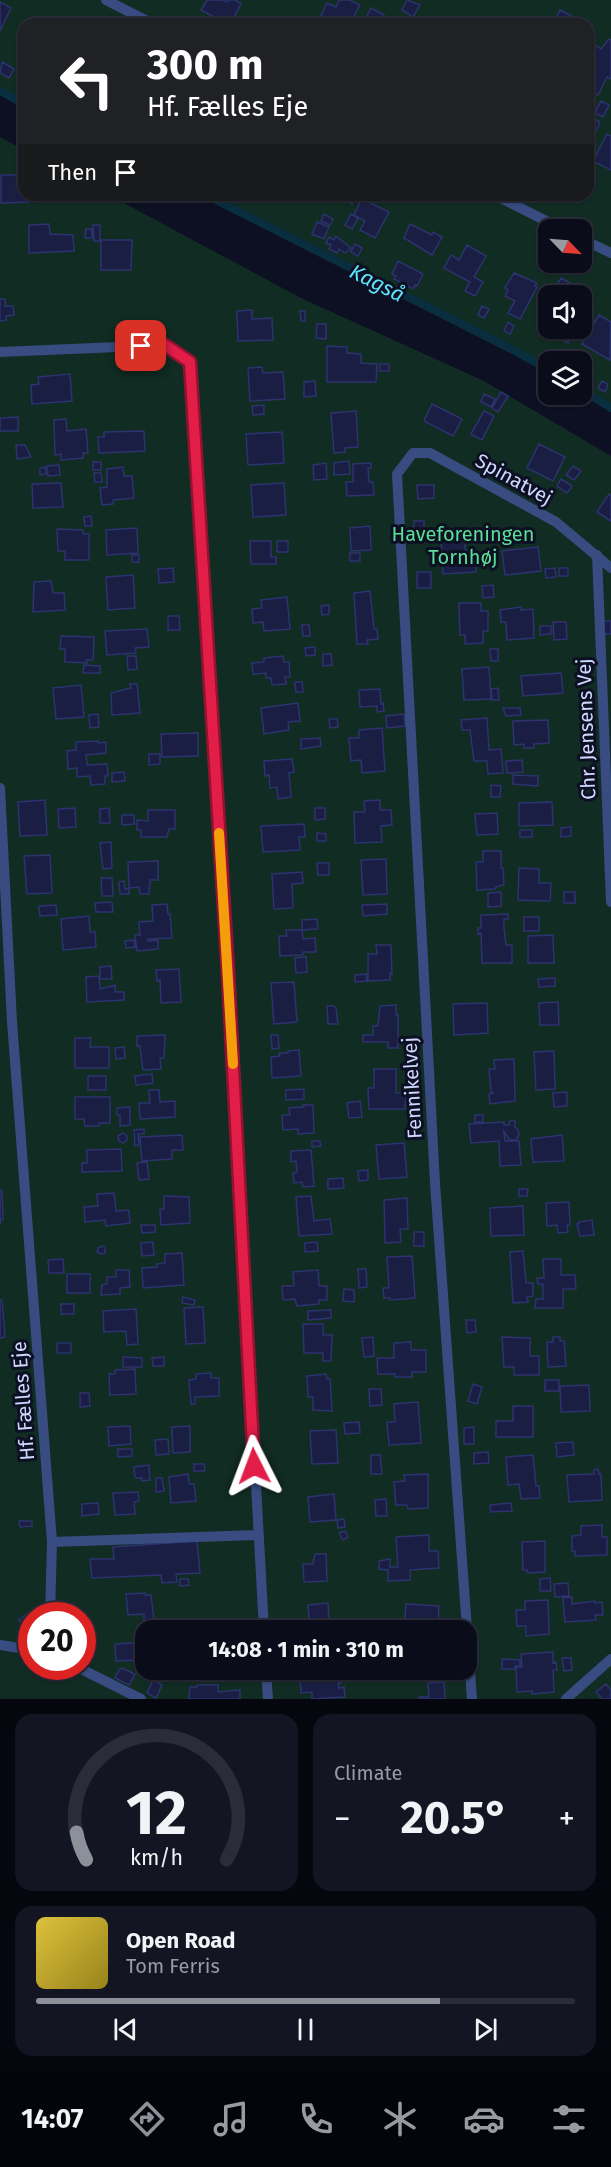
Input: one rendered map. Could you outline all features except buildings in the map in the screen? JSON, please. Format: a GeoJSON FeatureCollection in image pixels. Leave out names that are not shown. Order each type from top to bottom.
{"type":"FeatureCollection","features":[{"type":"Feature","properties":{"kind":"lane"},"geometry":{"type":"LineString","coordinates":[[105,0],[141,18]]}},
{"type":"Feature","properties":{"kind":"lane"},"geometry":{"type":"LineString","coordinates":[[507,201],[542,219]]}},
{"type":"Feature","properties":{"kind":"lane"},"geometry":{"type":"LineString","coordinates":[[592,243],[611,253]]}},
{"type":"Feature","properties":{"kind":"lane"},"geometry":{"type":"LineString","coordinates":[[0,352],[165,345],[190,362],[229,996],[263,1620]]}},
{"type":"Feature","properties":{"kind":"lane","name":"Spinatvej"},"geometry":{"type":"LineString","coordinates":[[397,474],[413,453],[430,453],[556,522],[611,568]]}},
{"type":"Feature","properties":{"kind":"lane","name":"Fennikelvej"},"geometry":{"type":"LineString","coordinates":[[397,474],[435,1183],[472,1699]]}},
{"type":"Feature","properties":{"kind":"lane","name":"Chr. Jensens Vej"},"geometry":{"type":"LineString","coordinates":[[597,555],[611,902]]}},
{"type":"Feature","properties":{"kind":"lane","name":"Hf. Fælles Eje"},"geometry":{"type":"LineString","coordinates":[[0,788],[12,1022],[52,1542],[50,1602]]}},
{"type":"Feature","properties":{"kind":"lane"},"geometry":{"type":"LineString","coordinates":[[52,1542],[258,1535]]}},
{"type":"Feature","properties":{"kind":"lane"},"geometry":{"type":"LineString","coordinates":[[0,1645],[18,1648]]}},
{"type":"Feature","properties":{"kind":"lane"},"geometry":{"type":"LineString","coordinates":[[566,1699],[611,1659]]}},
{"type":"Feature","properties":{"kind":"lane"},"geometry":{"type":"LineString","coordinates":[[96,1676],[141,1699]]}},
{"type":"Feature","properties":{"kind":"lane"},"geometry":{"type":"LineString","coordinates":[[267,1680],[268,1699]]}},
{"type":"Feature","properties":{"kind":"green space"},"geometry":{"type":"Polygon","coordinates":[[[0,0],[611,0],[611,406],[592,396],[592,351],[538,351],[538,367],[409,299],[214,201],[594,201],[594,18],[18,18],[18,101],[0,91],[0,0]]]}},
{"type":"Feature","properties":{"kind":"green space","name":"Haveforeningen Tornhøj"},"geometry":{"type":"Polygon","coordinates":[[[0,137],[18,147],[18,201],[120,201],[301,298],[484,381],[611,456],[611,1699],[0,1699],[0,137]]]}},
{"type":"Feature","properties":{"kind":"waterway","name":"Kagså"},"geometry":{"type":"LineString","coordinates":[[0,91],[18,101]]}},
{"type":"Feature","properties":{"kind":"waterway","name":"Kagså"},"geometry":{"type":"LineString","coordinates":[[218,201],[538,364]]}},
{"type":"Feature","properties":{"kind":"waterway","name":"Kagså"},"geometry":{"type":"LineString","coordinates":[[592,396],[611,408]]}},
{"type":"Feature","properties":{"kind":"slow traffic"},"geometry":{"type":"LineString","coordinates":[[219,833],[233,1064]]}},
{"type":"Feature","properties":{"kind":"route"},"geometry":{"type":"LineString","coordinates":[[141,346],[165,345],[190,362],[228,973],[254,1466]]}}]}
